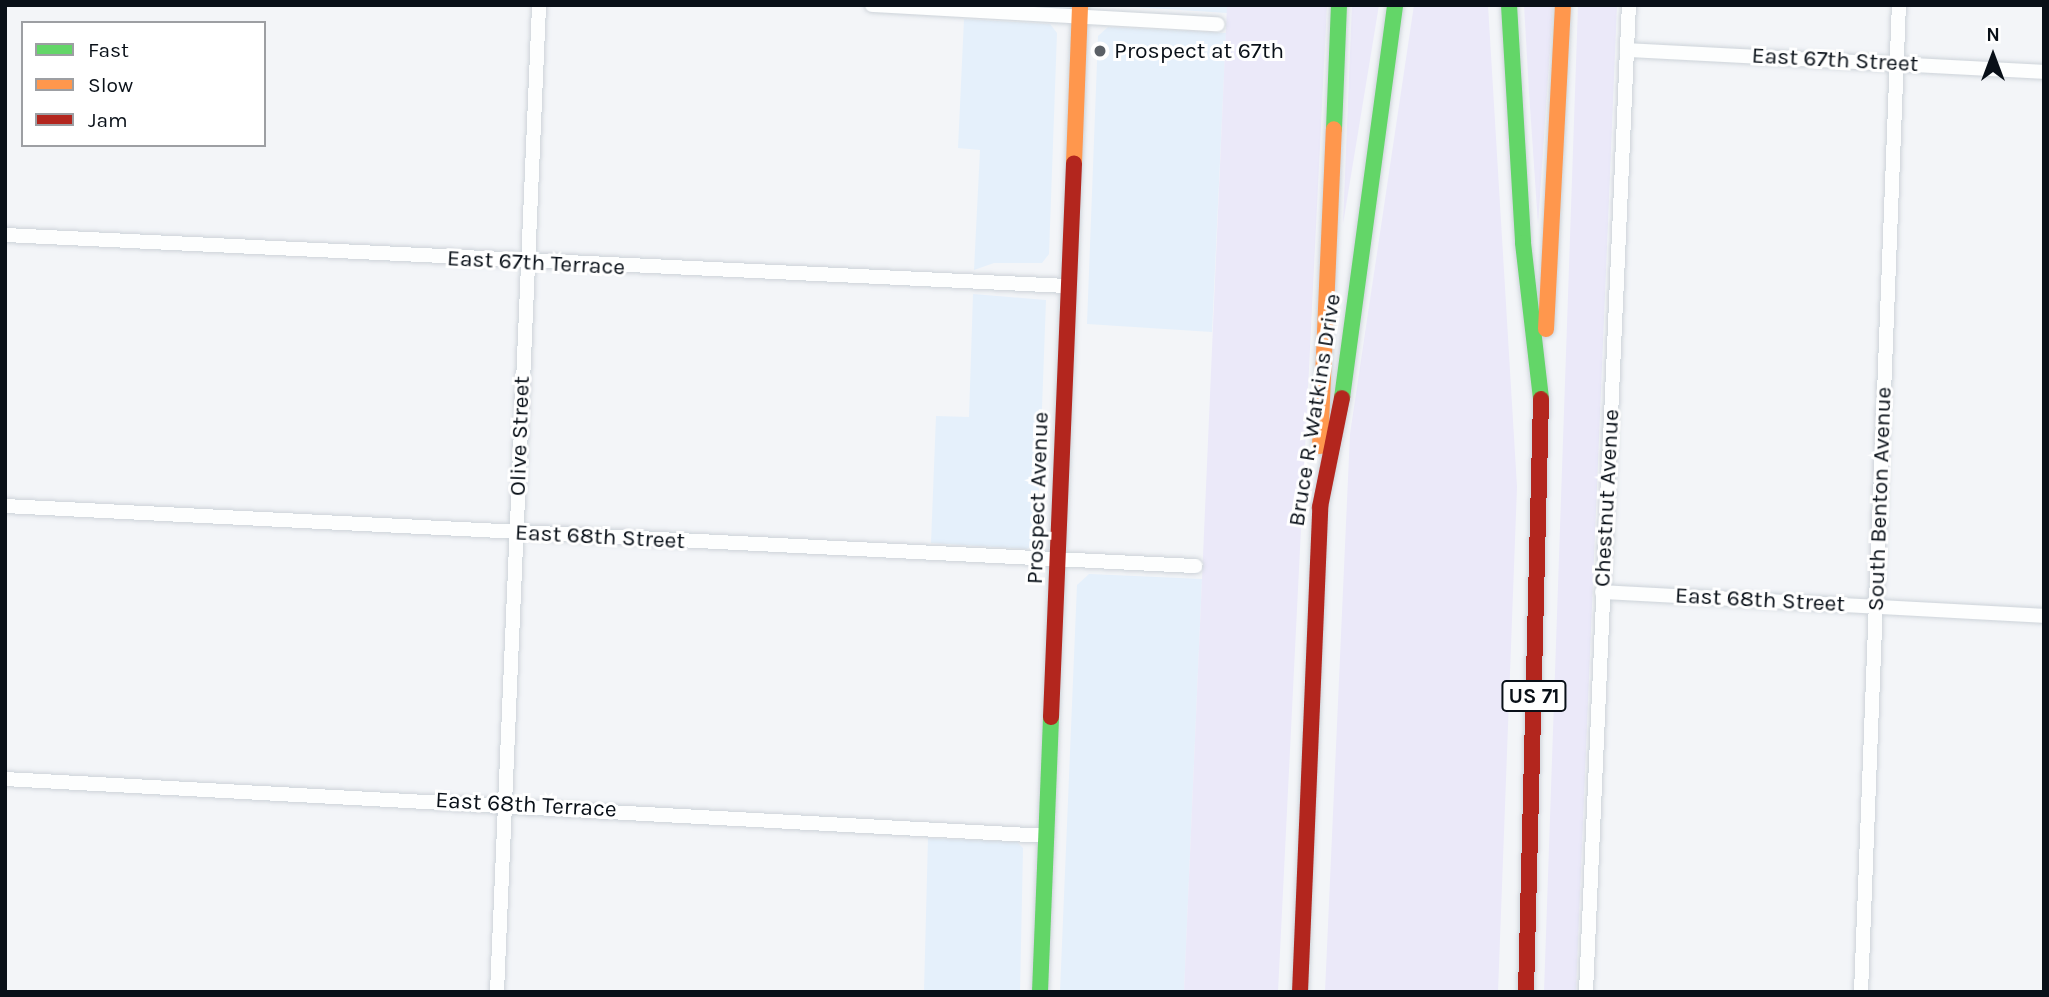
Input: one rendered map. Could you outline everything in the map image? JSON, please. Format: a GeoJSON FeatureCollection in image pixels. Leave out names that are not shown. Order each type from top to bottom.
{"type":"FeatureCollection","features":[{"type":"Feature","properties":{"kind":"main road"},"geometry":{"type":"LineString","coordinates":[[1320,507],[1321,335],[1339,5]]}},
{"type":"Feature","properties":{"kind":"main road","name":"Bruce R. Watkins Drive"},"geometry":{"type":"LineString","coordinates":[[1300,992],[1320,507],[1343,395],[1395,5]]}},
{"type":"Feature","properties":{"kind":"main road","name":"US 71"},"geometry":{"type":"LineString","coordinates":[[1509,5],[1524,243],[1541,401],[1526,992]]}},
{"type":"Feature","properties":{"kind":"main road"},"geometry":{"type":"LineString","coordinates":[[1541,401],[1563,5]]}},
{"type":"Feature","properties":{"kind":"main road","name":"Prospect Avenue"},"geometry":{"type":"LineString","coordinates":[[1040,992],[1080,10]]}},
{"type":"Feature","properties":{"kind":"street","name":"Olive Street"},"geometry":{"type":"LineString","coordinates":[[497,992],[539,5]]}},
{"type":"Feature","properties":{"kind":"street"},"geometry":{"type":"LineString","coordinates":[[872,5],[1080,10],[1217,24]]}},
{"type":"Feature","properties":{"kind":"street","name":"Chestnut Avenue"},"geometry":{"type":"LineString","coordinates":[[1586,992],[1629,5]]}},
{"type":"Feature","properties":{"kind":"street","name":"South Benton Avenue"},"geometry":{"type":"LineString","coordinates":[[1861,992],[1899,5]]}},
{"type":"Feature","properties":{"kind":"street","name":"East 67th Street"},"geometry":{"type":"LineString","coordinates":[[1627,50],[2044,72]]}},
{"type":"Feature","properties":{"kind":"street","name":"East 67th Terrace"},"geometry":{"type":"LineString","coordinates":[[5,235],[526,263],[1068,286]]}},
{"type":"Feature","properties":{"kind":"street","name":"East 68th Street"},"geometry":{"type":"LineString","coordinates":[[5,506],[1195,566]]}},
{"type":"Feature","properties":{"kind":"street","name":"East 68th Street"},"geometry":{"type":"LineString","coordinates":[[1602,592],[2044,616]]}},
{"type":"Feature","properties":{"kind":"street","name":"East 68th Terrace"},"geometry":{"type":"LineString","coordinates":[[5,779],[506,804],[1046,836]]}},
{"type":"Feature","properties":{"kind":"shaded area"},"geometry":{"type":"Polygon","coordinates":[[[1103,5],[1227,5],[1227,13],[1103,5]]]}},
{"type":"Feature","properties":{"kind":"shaded area"},"geometry":{"type":"Polygon","coordinates":[[[1227,5],[1327,5],[1278,992],[1184,992],[1227,5]]]}},
{"type":"Feature","properties":{"kind":"shaded area"},"geometry":{"type":"Polygon","coordinates":[[[1352,5],[1379,5],[1343,224],[1352,5]]]}},
{"type":"Feature","properties":{"kind":"shaded area"},"geometry":{"type":"Polygon","coordinates":[[[1414,5],[1488,5],[1517,487],[1498,992],[1325,992],[1350,434],[1414,5]]]}},
{"type":"Feature","properties":{"kind":"shaded area"},"geometry":{"type":"Polygon","coordinates":[[[1524,5],[1553,5],[1538,225],[1529,92],[1524,5]]]}},
{"type":"Feature","properties":{"kind":"shaded area"},"geometry":{"type":"Polygon","coordinates":[[[1578,5],[1617,5],[1576,992],[1544,992],[1578,5]]]}},
{"type":"Feature","properties":{"kind":"shaded area"},"geometry":{"type":"Polygon","coordinates":[[[964,19],[1050,24],[1057,33],[1049,254],[1042,263],[994,263],[974,270],[980,150],[958,148],[964,19]]]}},
{"type":"Feature","properties":{"kind":"shaded area"},"geometry":{"type":"Polygon","coordinates":[[[1108,27],[1226,33],[1212,332],[1087,324],[1098,36],[1108,27]]]}},
{"type":"Feature","properties":{"kind":"shaded area"},"geometry":{"type":"Polygon","coordinates":[[[973,294],[1046,300],[1037,542],[1027,549],[931,543],[936,416],[969,417],[973,294]]]}},
{"type":"Feature","properties":{"kind":"shaded area"},"geometry":{"type":"Polygon","coordinates":[[[1089,574],[1202,579],[1184,992],[1060,992],[1077,585],[1089,574]]]}},
{"type":"Feature","properties":{"kind":"shaded area"},"geometry":{"type":"Polygon","coordinates":[[[928,838],[1017,842],[1023,848],[1020,992],[924,992],[928,838]]]}},
{"type":"Feature","properties":{"kind":"traffic: fast"},"geometry":{"type":"LineString","coordinates":[[1334,129],[1339,5]]}},
{"type":"Feature","properties":{"kind":"traffic: fast"},"geometry":{"type":"LineString","coordinates":[[1342,398],[1395,5]]}},
{"type":"Feature","properties":{"kind":"traffic: fast"},"geometry":{"type":"LineString","coordinates":[[1509,5],[1523,243],[1541,399]]}},
{"type":"Feature","properties":{"kind":"traffic: fast"},"geometry":{"type":"LineString","coordinates":[[1040,992],[1051,717]]}},
{"type":"Feature","properties":{"kind":"traffic: slow"},"geometry":{"type":"LineString","coordinates":[[1074,163],[1080,5]]}},
{"type":"Feature","properties":{"kind":"traffic: slow"},"geometry":{"type":"LineString","coordinates":[[1546,329],[1563,5]]}},
{"type":"Feature","properties":{"kind":"traffic: slow"},"geometry":{"type":"LineString","coordinates":[[1320,446],[1334,129]]}},
{"type":"Feature","properties":{"kind":"traffic: jam"},"geometry":{"type":"LineString","coordinates":[[1051,717],[1074,163]]}},
{"type":"Feature","properties":{"kind":"traffic: jam"},"geometry":{"type":"LineString","coordinates":[[1300,992],[1320,507],[1342,398]]}},
{"type":"Feature","properties":{"kind":"traffic: jam"},"geometry":{"type":"LineString","coordinates":[[1526,992],[1541,399]]}},
{"type":"Feature","properties":{"kind":"place","name":"Prospect at 67th"},"geometry":{"type":"Point","coordinates":[1100,51]}}]}
